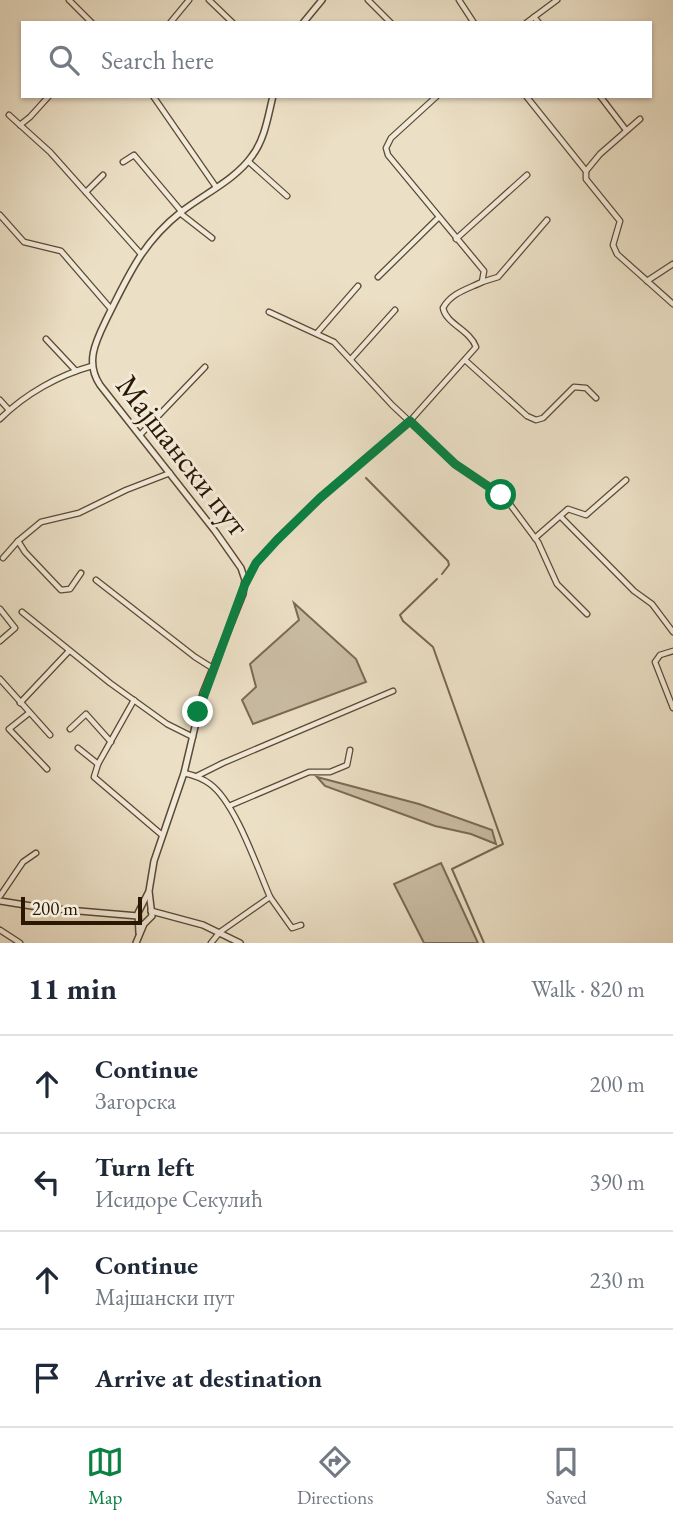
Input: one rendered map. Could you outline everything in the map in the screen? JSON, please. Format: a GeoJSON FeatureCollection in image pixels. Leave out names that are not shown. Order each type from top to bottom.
{"type":"FeatureCollection","features":[{"type":"Feature","properties":{"kind":"street"},"geometry":{"type":"LineString","coordinates":[[69,0],[90,21]]}},
{"type":"Feature","properties":{"kind":"street"},"geometry":{"type":"LineString","coordinates":[[172,21],[189,0]]}},
{"type":"Feature","properties":{"kind":"street"},"geometry":{"type":"LineString","coordinates":[[209,0],[231,21]]}},
{"type":"Feature","properties":{"kind":"street"},"geometry":{"type":"LineString","coordinates":[[305,21],[322,0]]}},
{"type":"Feature","properties":{"kind":"street"},"geometry":{"type":"LineString","coordinates":[[368,0],[389,21]]}},
{"type":"Feature","properties":{"kind":"street"},"geometry":{"type":"LineString","coordinates":[[459,0],[473,21]]}},
{"type":"Feature","properties":{"kind":"street"},"geometry":{"type":"LineString","coordinates":[[529,21],[556,0]]}},
{"type":"Feature","properties":{"kind":"street"},"geometry":{"type":"LineString","coordinates":[[534,17],[537,21]]}},
{"type":"Feature","properties":{"kind":"street"},"geometry":{"type":"LineString","coordinates":[[20,125],[47,98]]}},
{"type":"Feature","properties":{"kind":"street"},"geometry":{"type":"LineString","coordinates":[[154,98],[216,187]]}},
{"type":"Feature","properties":{"kind":"street","name":"Мајшански пут"},"geometry":{"type":"LineString","coordinates":[[148,920],[154,861],[184,773],[203,693],[245,584],[241,568],[100,385],[92,366],[95,345],[140,253],[181,212],[248,161],[262,139],[272,98]]}},
{"type":"Feature","properties":{"kind":"street"},"geometry":{"type":"LineString","coordinates":[[435,98],[391,138],[386,148],[388,155],[438,218],[484,271],[482,282]]}},
{"type":"Feature","properties":{"kind":"street"},"geometry":{"type":"LineString","coordinates":[[528,98],[586,171]]}},
{"type":"Feature","properties":{"kind":"street"},"geometry":{"type":"LineString","coordinates":[[602,98],[626,130]]}},
{"type":"Feature","properties":{"kind":"street"},"geometry":{"type":"LineString","coordinates":[[9,114],[50,152],[140,253]]}},
{"type":"Feature","properties":{"kind":"street"},"geometry":{"type":"LineString","coordinates":[[640,119],[600,153],[586,171],[586,179],[620,221],[613,245],[615,250],[673,304]]}},
{"type":"Feature","properties":{"kind":"street"},"geometry":{"type":"LineString","coordinates":[[123,162],[134,155],[181,212],[212,238]]}},
{"type":"Feature","properties":{"kind":"street"},"geometry":{"type":"LineString","coordinates":[[248,161],[287,196]]}},
{"type":"Feature","properties":{"kind":"street"},"geometry":{"type":"LineString","coordinates":[[86,192],[103,175]]}},
{"type":"Feature","properties":{"kind":"street"},"geometry":{"type":"LineString","coordinates":[[456,239],[527,175]]}},
{"type":"Feature","properties":{"kind":"street"},"geometry":{"type":"LineString","coordinates":[[0,215],[24,242],[61,251],[111,309]]}},
{"type":"Feature","properties":{"kind":"street"},"geometry":{"type":"LineString","coordinates":[[378,277],[438,218]]}},
{"type":"Feature","properties":{"kind":"street"},"geometry":{"type":"LineString","coordinates":[[245,584],[256,563],[284,533],[320,498],[410,421],[466,360],[475,344],[467,333],[445,315],[443,308],[447,301],[482,282],[498,277],[547,220]]}},
{"type":"Feature","properties":{"kind":"street"},"geometry":{"type":"LineString","coordinates":[[647,281],[673,264]]}},
{"type":"Feature","properties":{"kind":"street"},"geometry":{"type":"LineString","coordinates":[[317,333],[358,286]]}},
{"type":"Feature","properties":{"kind":"street"},"geometry":{"type":"LineString","coordinates":[[351,359],[395,310]]}},
{"type":"Feature","properties":{"kind":"street"},"geometry":{"type":"LineString","coordinates":[[269,312],[334,342],[392,405],[455,464],[506,499],[535,538],[556,584],[587,614]]}},
{"type":"Feature","properties":{"kind":"street"},"geometry":{"type":"LineString","coordinates":[[46,339],[76,371]]}},
{"type":"Feature","properties":{"kind":"street"},"geometry":{"type":"LineString","coordinates":[[466,360],[527,416],[536,420],[543,418],[574,387],[586,388],[596,398]]}},
{"type":"Feature","properties":{"kind":"street"},"geometry":{"type":"LineString","coordinates":[[0,419],[34,392],[92,366]]}},
{"type":"Feature","properties":{"kind":"street"},"geometry":{"type":"LineString","coordinates":[[141,435],[205,367]]}},
{"type":"Feature","properties":{"kind":"street"},"geometry":{"type":"LineString","coordinates":[[0,400],[9,410]]}},
{"type":"Feature","properties":{"kind":"street"},"geometry":{"type":"LineString","coordinates":[[3,558],[41,522],[83,512],[125,489],[170,473]]}},
{"type":"Feature","properties":{"kind":"street"},"geometry":{"type":"LineString","coordinates":[[535,538],[568,509],[586,515],[626,480]]}},
{"type":"Feature","properties":{"kind":"street"},"geometry":{"type":"LineString","coordinates":[[561,517],[634,591],[652,604],[673,632]]}},
{"type":"Feature","properties":{"kind":"street"},"geometry":{"type":"LineString","coordinates":[[18,541],[61,590],[70,589],[81,573]]}},
{"type":"Feature","properties":{"kind":"street"},"geometry":{"type":"LineString","coordinates":[[96,580],[195,657],[214,668]]}},
{"type":"Feature","properties":{"kind":"street"},"geometry":{"type":"LineString","coordinates":[[0,609],[15,628],[0,641]]}},
{"type":"Feature","properties":{"kind":"street"},"geometry":{"type":"LineString","coordinates":[[22,612],[134,700],[167,724],[193,737]]}},
{"type":"Feature","properties":{"kind":"street"},"geometry":{"type":"LineString","coordinates":[[20,703],[69,651]]}},
{"type":"Feature","properties":{"kind":"street"},"geometry":{"type":"LineString","coordinates":[[673,651],[660,655],[655,662],[673,708]]}},
{"type":"Feature","properties":{"kind":"street"},"geometry":{"type":"LineString","coordinates":[[0,679],[50,734]]}},
{"type":"Feature","properties":{"kind":"street"},"geometry":{"type":"LineString","coordinates":[[197,776],[393,691]]}},
{"type":"Feature","properties":{"kind":"street"},"geometry":{"type":"LineString","coordinates":[[134,700],[94,777],[162,835]]}},
{"type":"Feature","properties":{"kind":"street"},"geometry":{"type":"LineString","coordinates":[[29,713],[9,730],[47,769]]}},
{"type":"Feature","properties":{"kind":"street"},"geometry":{"type":"LineString","coordinates":[[70,729],[86,715],[111,742]]}},
{"type":"Feature","properties":{"kind":"street"},"geometry":{"type":"LineString","coordinates":[[78,748],[99,764]]}},
{"type":"Feature","properties":{"kind":"street"},"geometry":{"type":"LineString","coordinates":[[229,806],[309,772],[330,772],[347,765],[350,750]]}},
{"type":"Feature","properties":{"kind":"street"},"geometry":{"type":"LineString","coordinates":[[184,773],[197,776],[212,785],[229,806],[270,897],[292,928],[300,925]]}},
{"type":"Feature","properties":{"kind":"street"},"geometry":{"type":"LineString","coordinates":[[36,853],[23,862],[0,898],[44,908],[119,913],[148,920],[169,916]]}},
{"type":"Feature","properties":{"kind":"street","name":"Мајшански пут"},"geometry":{"type":"LineString","coordinates":[[138,917],[149,891]]}},
{"type":"Feature","properties":{"kind":"street"},"geometry":{"type":"LineString","coordinates":[[211,943],[220,932],[270,897]]}},
{"type":"Feature","properties":{"kind":"street"},"geometry":{"type":"LineString","coordinates":[[119,913],[141,908],[220,932],[240,943]]}},
{"type":"Feature","properties":{"kind":"street"},"geometry":{"type":"LineString","coordinates":[[138,917],[139,936]]}},
{"type":"Feature","properties":{"kind":"street"},"geometry":{"type":"LineString","coordinates":[[136,943],[148,920]]}},
{"type":"Feature","properties":{"kind":"street"},"geometry":{"type":"LineString","coordinates":[[0,930],[20,943]]}},
{"type":"Feature","properties":{"kind":"shaded area"},"geometry":{"type":"Polygon","coordinates":[[[294,603],[356,659],[366,682],[253,724],[242,700],[256,687],[250,664],[299,620],[294,603]]]}},
{"type":"Feature","properties":{"kind":"shaded area"},"geometry":{"type":"Polygon","coordinates":[[[317,777],[419,804],[492,830],[496,844],[471,834],[435,826],[325,786],[317,777]]]}},
{"type":"Feature","properties":{"kind":"shaded area"},"geometry":{"type":"Polygon","coordinates":[[[441,863],[478,943],[424,943],[394,884],[441,863]]]}},
{"type":"Feature","properties":{"kind":"waterway"},"geometry":{"type":"LineString","coordinates":[[366,478],[448,561],[449,565],[442,574]]}},
{"type":"Feature","properties":{"kind":"waterway"},"geometry":{"type":"LineString","coordinates":[[437,579],[400,615],[403,621],[433,647],[503,844],[452,869],[484,943]]}},
{"type":"Feature","properties":{"kind":"route"},"geometry":{"type":"LineString","coordinates":[[198,712],[245,584],[256,563],[320,498],[410,421],[455,464],[501,495]]}}]}
